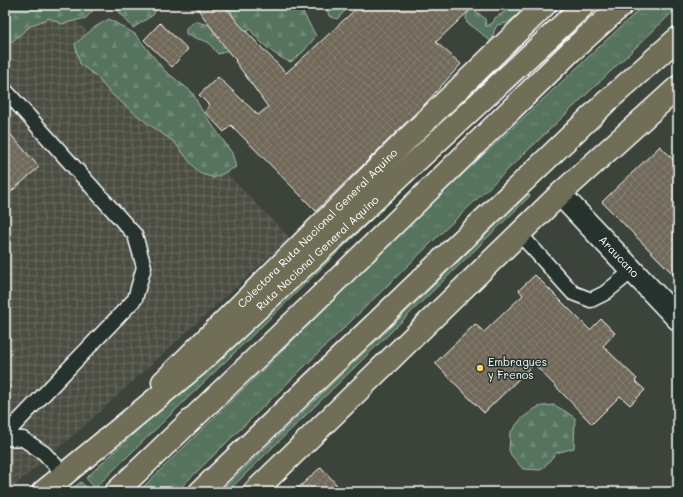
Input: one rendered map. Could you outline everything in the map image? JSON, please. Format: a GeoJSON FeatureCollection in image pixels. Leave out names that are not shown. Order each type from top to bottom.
{"type":"FeatureCollection","features":[{"type":"Feature","properties":{"kind":"main road","name":"Colectora Ruta Nacional General Aquino"},"geometry":{"type":"LineString","coordinates":[[90,452],[188,358],[413,132],[545,5]]}},
{"type":"Feature","properties":{"kind":"main road","name":"Ruta Nacional General Aquino"},"geometry":{"type":"LineString","coordinates":[[43,492],[197,365],[584,5]]}},
{"type":"Feature","properties":{"kind":"main road"},"geometry":{"type":"LineString","coordinates":[[116,492],[302,314],[571,52],[622,5]]}},
{"type":"Feature","properties":{"kind":"main road"},"geometry":{"type":"LineString","coordinates":[[200,492],[605,103],[678,38]]}},
{"type":"Feature","properties":{"kind":"main road"},"geometry":{"type":"LineString","coordinates":[[254,492],[519,233],[678,87]]}},
{"type":"Feature","properties":{"kind":"street","name":"Araucano"},"geometry":{"type":"LineString","coordinates":[[560,194],[678,319]]}},
{"type":"Feature","properties":{"kind":"lane"},"geometry":{"type":"LineString","coordinates":[[5,90],[135,235],[144,267],[135,299],[5,436]]}},
{"type":"Feature","properties":{"kind":"lane"},"geometry":{"type":"LineString","coordinates":[[519,233],[573,293],[591,300],[605,293],[632,271]]}},
{"type":"Feature","properties":{"kind":"lane"},"geometry":{"type":"LineString","coordinates":[[5,436],[23,440],[44,453],[64,474]]}},
{"type":"Feature","properties":{"kind":"shaded area"},"geometry":{"type":"Polygon","coordinates":[[[61,5],[290,238],[84,426],[12,488],[5,492],[5,24],[61,5]]]}},
{"type":"Feature","properties":{"kind":"green space"},"geometry":{"type":"Polygon","coordinates":[[[5,5],[97,5],[86,18],[62,24],[49,18],[30,26],[5,47],[5,5]]]}},
{"type":"Feature","properties":{"kind":"green space"},"geometry":{"type":"Polygon","coordinates":[[[118,5],[160,5],[153,15],[133,28],[115,7],[118,5]]]}},
{"type":"Feature","properties":{"kind":"green space"},"geometry":{"type":"Polygon","coordinates":[[[230,5],[299,5],[316,36],[304,51],[291,62],[280,57],[269,49],[250,29],[231,47],[223,53],[218,54],[208,42],[186,35],[186,28],[195,21],[215,26],[233,19],[230,5]]]}},
{"type":"Feature","properties":{"kind":"green space"},"geometry":{"type":"Polygon","coordinates":[[[326,5],[345,5],[346,10],[337,19],[329,16],[326,5]]]}},
{"type":"Feature","properties":{"kind":"green space"},"geometry":{"type":"Polygon","coordinates":[[[512,5],[524,5],[525,10],[507,23],[497,25],[492,42],[467,23],[466,17],[468,12],[474,9],[485,19],[486,26],[493,23],[495,18],[512,7],[512,5]]]}},
{"type":"Feature","properties":{"kind":"green space"},"geometry":{"type":"Polygon","coordinates":[[[644,5],[678,5],[678,7],[434,240],[176,492],[138,492],[418,216],[644,5]]]}},
{"type":"Feature","properties":{"kind":"green space"},"geometry":{"type":"Polygon","coordinates":[[[109,19],[135,34],[165,71],[192,92],[201,109],[232,153],[236,167],[214,178],[199,173],[174,142],[147,123],[110,93],[96,76],[80,64],[75,44],[95,27],[109,19]]]}},
{"type":"Feature","properties":{"kind":"green space"},"geometry":{"type":"Polygon","coordinates":[[[503,90],[504,91],[95,488],[86,478],[503,90]]]}},
{"type":"Feature","properties":{"kind":"green space"},"geometry":{"type":"Polygon","coordinates":[[[528,194],[530,196],[227,492],[220,492],[528,194]]]}},
{"type":"Feature","properties":{"kind":"green space"},"geometry":{"type":"Polygon","coordinates":[[[554,405],[575,418],[574,448],[556,453],[540,470],[523,469],[511,455],[509,450],[510,433],[521,419],[536,408],[554,405]]]}},
{"type":"Feature","properties":{"kind":"green space"},"geometry":{"type":"Polygon","coordinates":[[[81,482],[90,492],[68,492],[81,482]]]}},
{"type":"Feature","properties":{"kind":"building"},"geometry":{"type":"Polygon","coordinates":[[[195,5],[225,5],[238,23],[286,73],[360,5],[475,5],[436,42],[461,64],[425,104],[316,211],[231,125],[224,132],[205,112],[209,105],[199,95],[218,77],[258,115],[268,107],[235,61],[236,60],[230,54],[195,5]]]}},
{"type":"Feature","properties":{"kind":"building"},"geometry":{"type":"Polygon","coordinates":[[[160,23],[188,49],[172,67],[144,40],[160,23]]]}},
{"type":"Feature","properties":{"kind":"building"},"geometry":{"type":"Polygon","coordinates":[[[5,128],[39,167],[5,197],[5,128]]]}},
{"type":"Feature","properties":{"kind":"building"},"geometry":{"type":"Polygon","coordinates":[[[660,146],[678,164],[678,279],[602,202],[660,146]]]}},
{"type":"Feature","properties":{"kind":"building"},"geometry":{"type":"Polygon","coordinates":[[[535,275],[590,330],[601,319],[615,333],[603,346],[637,379],[635,381],[645,390],[630,405],[620,396],[592,424],[534,364],[484,413],[435,363],[475,324],[484,332],[523,295],[519,290],[535,275]]]}},
{"type":"Feature","properties":{"kind":"building"},"geometry":{"type":"Polygon","coordinates":[[[321,467],[343,492],[294,492],[321,467]]]}},
{"type":"Feature","properties":{"kind":"place","name":"Embragues y Frenos"},"geometry":{"type":"Point","coordinates":[480,368]}}]}
